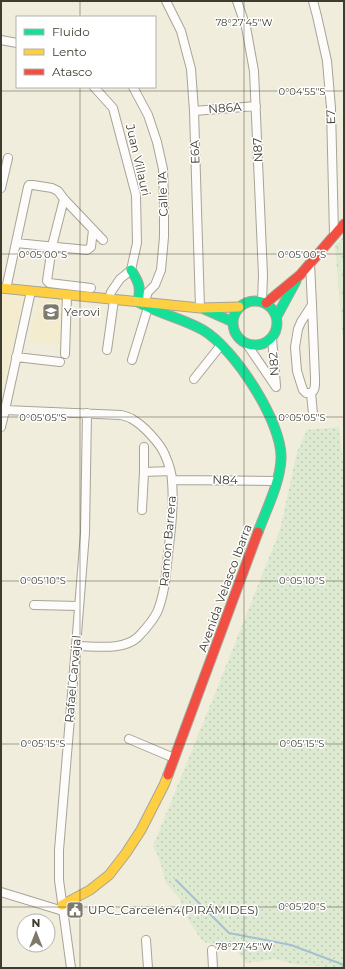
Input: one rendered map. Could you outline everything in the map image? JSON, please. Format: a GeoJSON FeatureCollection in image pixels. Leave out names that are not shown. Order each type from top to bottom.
{"type":"FeatureCollection","features":[{"type":"Feature","properties":{"kind":"street","name":"E6A"},"geometry":{"type":"LineString","coordinates":[[166,1],[181,31],[191,69],[194,110],[200,308]]}},
{"type":"Feature","properties":{"kind":"street","name":"N87"},"geometry":{"type":"LineString","coordinates":[[236,1],[246,27],[254,71],[264,302]]}},
{"type":"Feature","properties":{"kind":"street","name":"E7"},"geometry":{"type":"LineString","coordinates":[[312,1],[317,16],[327,61],[331,108],[334,235]]}},
{"type":"Feature","properties":{"kind":"street"},"geometry":{"type":"LineString","coordinates":[[1,40],[16,44]]}},
{"type":"Feature","properties":{"kind":"street","name":"Juan Villauri"},"geometry":{"type":"LineString","coordinates":[[95,88],[113,108],[136,195],[137,243],[131,270]]}},
{"type":"Feature","properties":{"kind":"street","name":"Calle 1A"},"geometry":{"type":"LineString","coordinates":[[132,360],[146,314],[144,304],[148,292],[155,285],[161,270],[164,237],[163,169],[157,142],[148,115],[134,88]]}},
{"type":"Feature","properties":{"kind":"street","name":"N86A"},"geometry":{"type":"LineString","coordinates":[[194,110],[256,106]]}},
{"type":"Feature","properties":{"kind":"street"},"geometry":{"type":"LineString","coordinates":[[1,188],[8,158]]}},
{"type":"Feature","properties":{"kind":"street"},"geometry":{"type":"LineString","coordinates":[[103,240],[58,191],[55,189],[29,185],[4,289],[112,299],[144,304],[200,308],[239,307]]}},
{"type":"Feature","properties":{"kind":"street"},"geometry":{"type":"LineString","coordinates":[[64,199],[52,246],[47,281],[49,283],[91,288]]}},
{"type":"Feature","properties":{"kind":"street"},"geometry":{"type":"LineString","coordinates":[[277,316],[300,275],[344,224]]}},
{"type":"Feature","properties":{"kind":"street"},"geometry":{"type":"LineString","coordinates":[[16,243],[87,250],[91,246],[93,230]]}},
{"type":"Feature","properties":{"kind":"street"},"geometry":{"type":"LineString","coordinates":[[310,263],[315,378],[314,389],[310,394],[313,414]]}},
{"type":"Feature","properties":{"kind":"street"},"geometry":{"type":"LineString","coordinates":[[107,350],[112,299],[111,292],[120,279],[131,270],[140,286],[144,304]]}},
{"type":"Feature","properties":{"kind":"street"},"geometry":{"type":"LineString","coordinates":[[264,302],[300,275]]}},
{"type":"Feature","properties":{"kind":"street"},"geometry":{"type":"LineString","coordinates":[[1,427],[6,410],[31,291]]}},
{"type":"Feature","properties":{"kind":"street"},"geometry":{"type":"LineString","coordinates":[[65,354],[67,295]]}},
{"type":"Feature","properties":{"kind":"street"},"geometry":{"type":"LineString","coordinates":[[256,300],[264,302],[271,306],[275,311],[278,327],[276,333],[268,342],[251,345],[238,337],[233,327],[236,312],[239,307],[250,301],[256,300]]}},
{"type":"Feature","properties":{"kind":"street","name":"Avenida Velasco Ibarra"},"geometry":{"type":"LineString","coordinates":[[63,908],[100,883],[109,875],[141,830],[164,785],[277,481],[281,465],[280,445],[275,428],[250,380],[228,352],[215,338],[204,330],[144,304]]}},
{"type":"Feature","properties":{"kind":"street"},"geometry":{"type":"LineString","coordinates":[[310,394],[303,390],[301,384],[297,371],[295,347],[300,326],[312,304]]}},
{"type":"Feature","properties":{"kind":"street"},"geometry":{"type":"LineString","coordinates":[[200,308],[233,322]]}},
{"type":"Feature","properties":{"kind":"street","name":"N82"},"geometry":{"type":"LineString","coordinates":[[246,343],[276,386],[272,338]]}},
{"type":"Feature","properties":{"kind":"street"},"geometry":{"type":"LineString","coordinates":[[194,379],[222,345]]}},
{"type":"Feature","properties":{"kind":"street"},"geometry":{"type":"LineString","coordinates":[[16,357],[60,362]]}},
{"type":"Feature","properties":{"kind":"street","name":"Ramon Barrera"},"geometry":{"type":"LineString","coordinates":[[6,410],[121,415],[132,419],[142,425],[160,446],[170,471],[172,480],[170,534],[164,587],[158,612],[138,638],[124,644],[111,647],[76,646]]}},
{"type":"Feature","properties":{"kind":"street","name":"Rafael Carvajal"},"geometry":{"type":"LineString","coordinates":[[71,968],[59,880],[59,850],[85,533],[87,413]]}},
{"type":"Feature","properties":{"kind":"street"},"geometry":{"type":"LineString","coordinates":[[142,510],[144,447]]}},
{"type":"Feature","properties":{"kind":"street"},"geometry":{"type":"LineString","coordinates":[[144,472],[170,471]]}},
{"type":"Feature","properties":{"kind":"street","name":"N84"},"geometry":{"type":"LineString","coordinates":[[172,480],[277,481]]}},
{"type":"Feature","properties":{"kind":"street"},"geometry":{"type":"LineString","coordinates":[[34,605],[80,606]]}},
{"type":"Feature","properties":{"kind":"street"},"geometry":{"type":"LineString","coordinates":[[129,739],[174,758]]}},
{"type":"Feature","properties":{"kind":"street"},"geometry":{"type":"LineString","coordinates":[[1,892],[63,908]]}},
{"type":"Feature","properties":{"kind":"street"},"geometry":{"type":"LineString","coordinates":[[146,940],[148,968]]}},
{"type":"Feature","properties":{"kind":"street"},"geometry":{"type":"LineString","coordinates":[[212,950],[213,968]]}},
{"type":"Feature","properties":{"kind":"shaded area"},"geometry":{"type":"Polygon","coordinates":[[[1,295],[20,296],[23,300],[1,395],[1,295]]]}},
{"type":"Feature","properties":{"kind":"shaded area","name":"Yerovi"},"geometry":{"type":"Polygon","coordinates":[[[40,298],[67,301],[65,345],[29,342],[38,301],[40,298]]]}},
{"type":"Feature","properties":{"kind":"green space"},"geometry":{"type":"Polygon","coordinates":[[[344,236],[344,352],[335,246],[344,236]]]}},
{"type":"Feature","properties":{"kind":"green space"},"geometry":{"type":"Polygon","coordinates":[[[339,427],[344,471],[344,968],[297,965],[275,959],[246,963],[235,948],[204,942],[200,938],[188,919],[180,899],[166,883],[160,861],[153,846],[280,530],[297,452],[307,430],[339,427]]]}},
{"type":"Feature","properties":{"kind":"waterway"},"geometry":{"type":"LineString","coordinates":[[176,880],[229,933],[291,945],[344,965]]}},
{"type":"Feature","properties":{"kind":"traffic: fast"},"geometry":{"type":"LineString","coordinates":[[131,270],[139,285],[138,302],[195,326],[215,339],[242,369],[265,407],[274,426],[281,459],[275,487],[258,532]]}},
{"type":"Feature","properties":{"kind":"traffic: fast"},"geometry":{"type":"LineString","coordinates":[[277,316],[296,281]]}},
{"type":"Feature","properties":{"kind":"traffic: fast"},"geometry":{"type":"LineString","coordinates":[[251,301],[259,301],[264,302],[271,307],[276,314],[277,323],[276,332],[271,339],[264,344],[251,345],[243,342],[236,335],[233,327],[233,319],[236,311],[243,304],[251,301]]}},
{"type":"Feature","properties":{"kind":"traffic: fast"},"geometry":{"type":"LineString","coordinates":[[204,309],[233,322]]}},
{"type":"Feature","properties":{"kind":"traffic: slow"},"geometry":{"type":"LineString","coordinates":[[1,288],[200,308],[239,307]]}},
{"type":"Feature","properties":{"kind":"traffic: slow"},"geometry":{"type":"LineString","coordinates":[[62,905],[90,890],[109,875],[141,830],[168,775]]}},
{"type":"Feature","properties":{"kind":"traffic: jam"},"geometry":{"type":"LineString","coordinates":[[266,303],[300,275],[344,224]]}},
{"type":"Feature","properties":{"kind":"traffic: jam"},"geometry":{"type":"LineString","coordinates":[[168,775],[258,532]]}},
{"type":"Feature","properties":{"kind":"place","name":"Yerovi"},"geometry":{"type":"Point","coordinates":[51,312]}},
{"type":"Feature","properties":{"kind":"place","name":"UPC_Carcelén4(PIRÁMIDES)"},"geometry":{"type":"Point","coordinates":[75,910]}}]}
